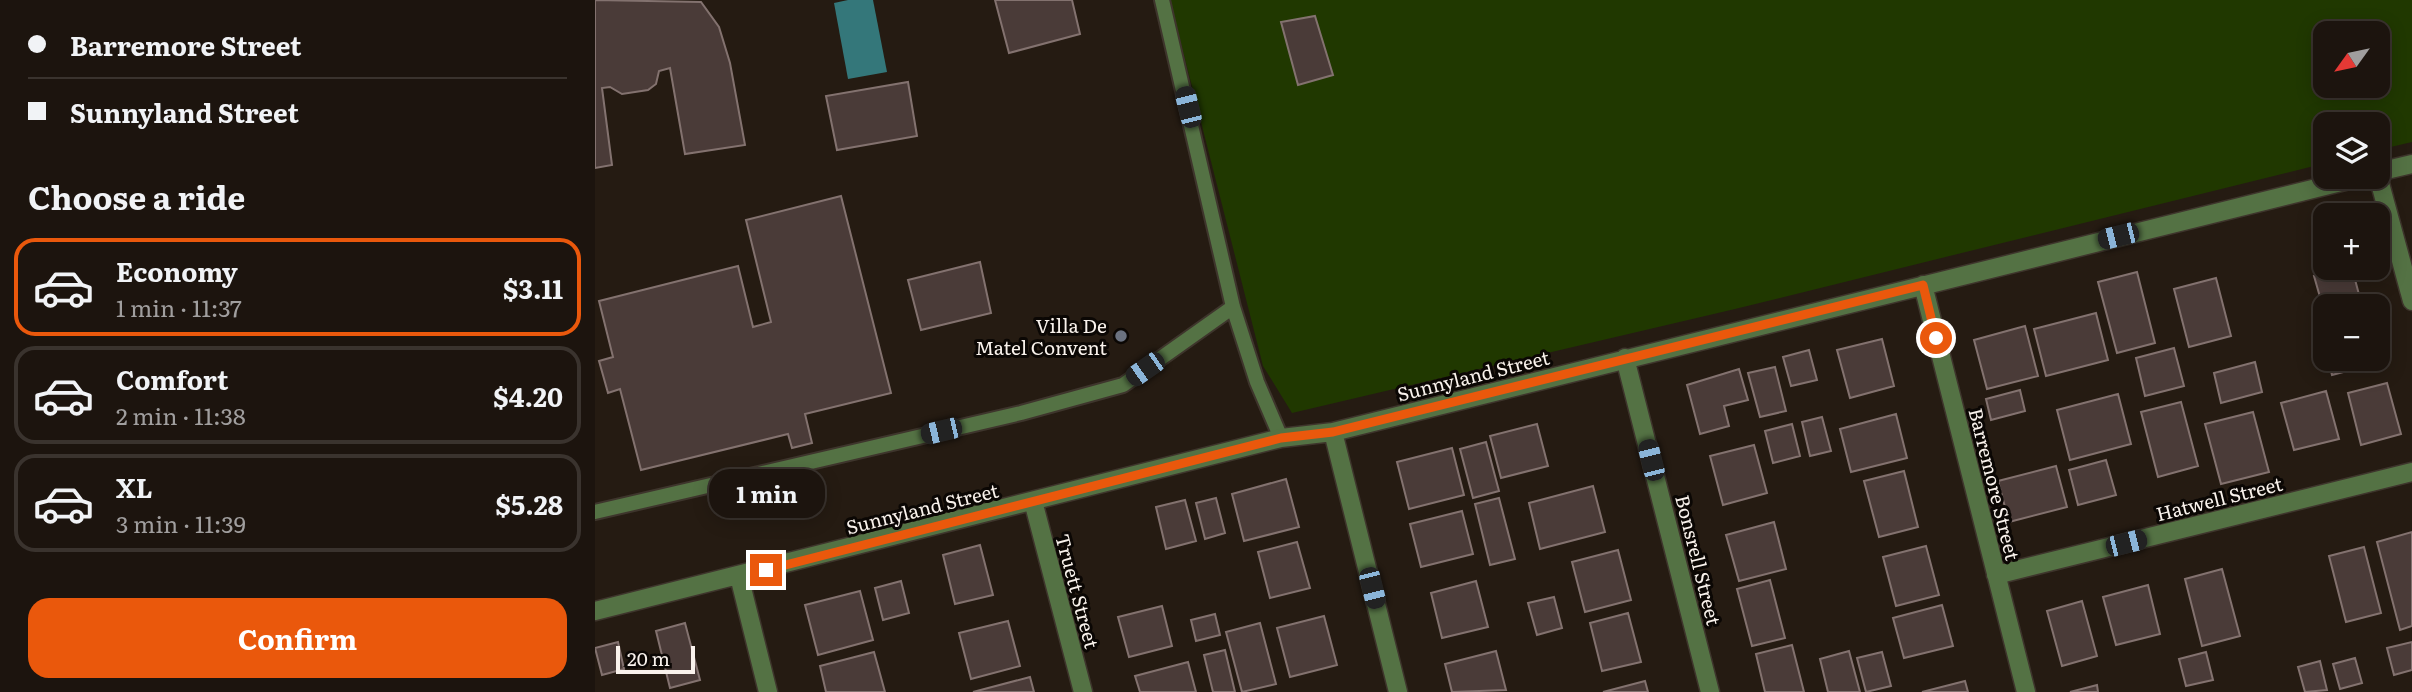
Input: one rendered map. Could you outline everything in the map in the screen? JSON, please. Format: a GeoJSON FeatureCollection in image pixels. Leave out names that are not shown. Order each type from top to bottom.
{"type":"FeatureCollection","features":[{"type":"Feature","properties":{"kind":"street"},"geometry":{"type":"LineString","coordinates":[[2390,170],[2412,164]]}},
{"type":"Feature","properties":{"kind":"street","name":"Sunnyland Street"},"geometry":{"type":"LineString","coordinates":[[595,611],[1281,438],[1333,432],[2313,189]]}},
{"type":"Feature","properties":{"kind":"street"},"geometry":{"type":"LineString","coordinates":[[2382,189],[2412,301]]}},
{"type":"Feature","properties":{"kind":"street","name":"Barremore Street"},"geometry":{"type":"LineString","coordinates":[[1923,285],[2026,692]]}},
{"type":"Feature","properties":{"kind":"street","name":"Bonsrell Street"},"geometry":{"type":"LineString","coordinates":[[1625,358],[1710,692]]}},
{"type":"Feature","properties":{"kind":"street"},"geometry":{"type":"LineString","coordinates":[[1333,432],[1398,692]]}},
{"type":"Feature","properties":{"kind":"street","name":"Hatwell Street"},"geometry":{"type":"LineString","coordinates":[[1996,575],[2412,472]]}},
{"type":"Feature","properties":{"kind":"street","name":"Truett Street"},"geometry":{"type":"LineString","coordinates":[[1033,501],[1083,692]]}},
{"type":"Feature","properties":{"kind":"street"},"geometry":{"type":"LineString","coordinates":[[739,576],[768,692]]}},
{"type":"Feature","properties":{"kind":"lane"},"geometry":{"type":"LineString","coordinates":[[1162,0],[1233,307],[1257,382],[1281,438]]}},
{"type":"Feature","properties":{"kind":"lane"},"geometry":{"type":"LineString","coordinates":[[595,512],[1021,413],[1123,385],[1233,307]]}},
{"type":"Feature","properties":{"kind":"green space"},"geometry":{"type":"Polygon","coordinates":[[[1170,0],[2412,0],[2412,142],[2390,147],[2390,112],[2313,112],[2313,166],[1735,309],[1292,413],[1263,366],[1170,0]]]}},
{"type":"Feature","properties":{"kind":"water"},"geometry":{"type":"Polygon","coordinates":[[[873,0],[887,72],[848,79],[834,3],[873,0]]]}},
{"type":"Feature","properties":{"kind":"building"},"geometry":{"type":"Polygon","coordinates":[[[595,0],[701,2],[719,27],[730,63],[745,145],[685,154],[670,68],[659,71],[656,84],[648,90],[622,94],[610,87],[602,88],[612,165],[595,168],[595,0]]]}},
{"type":"Feature","properties":{"kind":"building"},"geometry":{"type":"Polygon","coordinates":[[[995,0],[1072,0],[1080,34],[1009,53],[995,0]]]}},
{"type":"Feature","properties":{"kind":"building"},"geometry":{"type":"Polygon","coordinates":[[[1315,16],[1333,75],[1298,85],[1281,22],[1315,16]]]}},
{"type":"Feature","properties":{"kind":"building"},"geometry":{"type":"Polygon","coordinates":[[[908,82],[917,136],[837,150],[826,96],[908,82]]]}},
{"type":"Feature","properties":{"kind":"building"},"geometry":{"type":"Polygon","coordinates":[[[841,196],[891,393],[805,414],[812,443],[792,448],[788,434],[641,470],[620,389],[608,393],[599,361],[613,357],[599,301],[738,266],[753,327],[771,322],[746,220],[841,196]]]}},
{"type":"Feature","properties":{"kind":"building"},"geometry":{"type":"Polygon","coordinates":[[[980,262],[991,313],[921,330],[908,280],[980,262]]]}},
{"type":"Feature","properties":{"kind":"building"},"geometry":{"type":"Polygon","coordinates":[[[2137,272],[2155,343],[2117,353],[2098,282],[2137,272]]]}},
{"type":"Feature","properties":{"kind":"building"},"geometry":{"type":"Polygon","coordinates":[[[2216,278],[2231,336],[2189,347],[2174,289],[2216,278]]]}},
{"type":"Feature","properties":{"kind":"building"},"geometry":{"type":"Polygon","coordinates":[[[2315,280],[2355,280],[2359,294],[2319,294],[2315,280]]]}},
{"type":"Feature","properties":{"kind":"building"},"geometry":{"type":"Polygon","coordinates":[[[2096,313],[2108,360],[2046,376],[2034,329],[2096,313]]]}},
{"type":"Feature","properties":{"kind":"building"},"geometry":{"type":"Polygon","coordinates":[[[2025,326],[2038,376],[1987,389],[1974,340],[2025,326]]]}},
{"type":"Feature","properties":{"kind":"building"},"geometry":{"type":"Polygon","coordinates":[[[1882,339],[1894,386],[1850,398],[1837,350],[1882,339]]]}},
{"type":"Feature","properties":{"kind":"building"},"geometry":{"type":"Polygon","coordinates":[[[2174,348],[2184,386],[2145,396],[2136,358],[2174,348]]]}},
{"type":"Feature","properties":{"kind":"building"},"geometry":{"type":"Polygon","coordinates":[[[1809,350],[1817,380],[1791,386],[1783,357],[1809,350]]]}},
{"type":"Feature","properties":{"kind":"building"},"geometry":{"type":"Polygon","coordinates":[[[2255,362],[2262,392],[2221,403],[2214,373],[2255,362]]]}},
{"type":"Feature","properties":{"kind":"building"},"geometry":{"type":"Polygon","coordinates":[[[1775,367],[1786,411],[1760,417],[1748,373],[1775,367]]]}},
{"type":"Feature","properties":{"kind":"building"},"geometry":{"type":"Polygon","coordinates":[[[1739,369],[1748,400],[1724,406],[1729,426],[1700,434],[1687,385],[1739,369]]]}},
{"type":"Feature","properties":{"kind":"building"},"geometry":{"type":"Polygon","coordinates":[[[2331,371],[2347,371],[2332,375],[2331,371]]]}},
{"type":"Feature","properties":{"kind":"building"},"geometry":{"type":"Polygon","coordinates":[[[2387,383],[2401,434],[2361,445],[2348,393],[2387,383]]]}},
{"type":"Feature","properties":{"kind":"building"},"geometry":{"type":"Polygon","coordinates":[[[2020,390],[2025,411],[1991,420],[1986,399],[2020,390]]]}},
{"type":"Feature","properties":{"kind":"building"},"geometry":{"type":"Polygon","coordinates":[[[2326,391],[2339,439],[2294,450],[2281,403],[2326,391]]]}},
{"type":"Feature","properties":{"kind":"building"},"geometry":{"type":"Polygon","coordinates":[[[2118,394],[2131,444],[2070,460],[2057,410],[2118,394]]]}},
{"type":"Feature","properties":{"kind":"building"},"geometry":{"type":"Polygon","coordinates":[[[2181,402],[2198,466],[2158,477],[2141,412],[2181,402]]]}},
{"type":"Feature","properties":{"kind":"building"},"geometry":{"type":"Polygon","coordinates":[[[2253,412],[2269,472],[2221,484],[2205,424],[2253,412]]]}},
{"type":"Feature","properties":{"kind":"building"},"geometry":{"type":"Polygon","coordinates":[[[1896,414],[1907,458],[1851,472],[1840,429],[1896,414]]]}},
{"type":"Feature","properties":{"kind":"building"},"geometry":{"type":"Polygon","coordinates":[[[1822,417],[1831,451],[1810,456],[1802,422],[1822,417]]]}},
{"type":"Feature","properties":{"kind":"building"},"geometry":{"type":"Polygon","coordinates":[[[1537,424],[1548,466],[1501,478],[1490,436],[1537,424]]]}},
{"type":"Feature","properties":{"kind":"building"},"geometry":{"type":"Polygon","coordinates":[[[1792,424],[1800,456],[1773,463],[1765,431],[1792,424]]]}},
{"type":"Feature","properties":{"kind":"building"},"geometry":{"type":"Polygon","coordinates":[[[1486,442],[1499,491],[1473,498],[1460,449],[1486,442]]]}},
{"type":"Feature","properties":{"kind":"building"},"geometry":{"type":"Polygon","coordinates":[[[1754,445],[1767,493],[1723,505],[1710,456],[1754,445]]]}},
{"type":"Feature","properties":{"kind":"building"},"geometry":{"type":"Polygon","coordinates":[[[1452,448],[1464,495],[1409,509],[1397,462],[1452,448]]]}},
{"type":"Feature","properties":{"kind":"building"},"geometry":{"type":"Polygon","coordinates":[[[2106,460],[2116,495],[2078,505],[2069,470],[2106,460]]]}},
{"type":"Feature","properties":{"kind":"building"},"geometry":{"type":"Polygon","coordinates":[[[2056,466],[2067,507],[2009,522],[1998,481],[2056,466]]]}},
{"type":"Feature","properties":{"kind":"building"},"geometry":{"type":"Polygon","coordinates":[[[1904,471],[1918,527],[1879,537],[1864,481],[1904,471]]]}},
{"type":"Feature","properties":{"kind":"building"},"geometry":{"type":"Polygon","coordinates":[[[1286,479],[1299,527],[1244,541],[1232,494],[1286,479]]]}},
{"type":"Feature","properties":{"kind":"building"},"geometry":{"type":"Polygon","coordinates":[[[1593,486],[1605,532],[1540,549],[1529,503],[1593,486]]]}},
{"type":"Feature","properties":{"kind":"building"},"geometry":{"type":"Polygon","coordinates":[[[1216,498],[1225,533],[1205,539],[1196,503],[1216,498]]]}},
{"type":"Feature","properties":{"kind":"building"},"geometry":{"type":"Polygon","coordinates":[[[1499,498],[1515,559],[1490,565],[1475,504],[1499,498]]]}},
{"type":"Feature","properties":{"kind":"building"},"geometry":{"type":"Polygon","coordinates":[[[1185,500],[1196,541],[1166,549],[1156,507],[1185,500]]]}},
{"type":"Feature","properties":{"kind":"building"},"geometry":{"type":"Polygon","coordinates":[[[1462,511],[1473,554],[1421,567],[1410,524],[1462,511]]]}},
{"type":"Feature","properties":{"kind":"building"},"geometry":{"type":"Polygon","coordinates":[[[1774,522],[1786,569],[1739,581],[1726,535],[1774,522]]]}},
{"type":"Feature","properties":{"kind":"building"},"geometry":{"type":"Polygon","coordinates":[[[2412,532],[2412,626],[2400,630],[2377,542],[2412,532]]]}},
{"type":"Feature","properties":{"kind":"building"},"geometry":{"type":"Polygon","coordinates":[[[1297,542],[1310,588],[1270,598],[1258,552],[1297,542]]]}},
{"type":"Feature","properties":{"kind":"building"},"geometry":{"type":"Polygon","coordinates":[[[980,545],[993,595],[955,604],[943,555],[980,545]]]}},
{"type":"Feature","properties":{"kind":"building"},"geometry":{"type":"Polygon","coordinates":[[[1926,546],[1939,595],[1896,606],[1883,557],[1926,546]]]}},
{"type":"Feature","properties":{"kind":"building"},"geometry":{"type":"Polygon","coordinates":[[[2364,547],[2381,613],[2346,622],[2329,556],[2364,547]]]}},
{"type":"Feature","properties":{"kind":"building"},"geometry":{"type":"Polygon","coordinates":[[[1618,550],[1631,600],[1585,612],[1572,562],[1618,550]]]}},
{"type":"Feature","properties":{"kind":"building"},"geometry":{"type":"Polygon","coordinates":[[[2222,569],[2240,636],[2202,646],[2185,579],[2222,569]]]}},
{"type":"Feature","properties":{"kind":"building"},"geometry":{"type":"Polygon","coordinates":[[[1770,580],[1785,638],[1752,646],[1737,589],[1770,580]]]}},
{"type":"Feature","properties":{"kind":"building"},"geometry":{"type":"Polygon","coordinates":[[[901,581],[909,613],[883,620],[875,588],[901,581]]]}},
{"type":"Feature","properties":{"kind":"building"},"geometry":{"type":"Polygon","coordinates":[[[1476,581],[1488,627],[1442,638],[1431,593],[1476,581]]]}},
{"type":"Feature","properties":{"kind":"building"},"geometry":{"type":"Polygon","coordinates":[[[2148,585],[2160,634],[2116,645],[2103,597],[2148,585]]]}},
{"type":"Feature","properties":{"kind":"building"},"geometry":{"type":"Polygon","coordinates":[[[860,591],[873,640],[818,655],[805,605],[860,591]]]}},
{"type":"Feature","properties":{"kind":"building"},"geometry":{"type":"Polygon","coordinates":[[[1554,597],[1562,628],[1537,635],[1528,603],[1554,597]]]}},
{"type":"Feature","properties":{"kind":"building"},"geometry":{"type":"Polygon","coordinates":[[[2082,601],[2097,656],[2062,666],[2047,611],[2082,601]]]}},
{"type":"Feature","properties":{"kind":"building"},"geometry":{"type":"Polygon","coordinates":[[[1942,605],[1953,646],[1904,658],[1893,618],[1942,605]]]}},
{"type":"Feature","properties":{"kind":"building"},"geometry":{"type":"Polygon","coordinates":[[[1162,606],[1172,646],[1129,657],[1118,617],[1162,606]]]}},
{"type":"Feature","properties":{"kind":"building"},"geometry":{"type":"Polygon","coordinates":[[[1628,613],[1641,662],[1602,671],[1590,623],[1628,613]]]}},
{"type":"Feature","properties":{"kind":"building"},"geometry":{"type":"Polygon","coordinates":[[[1215,614],[1220,635],[1196,641],[1191,620],[1215,614]]]}},
{"type":"Feature","properties":{"kind":"building"},"geometry":{"type":"Polygon","coordinates":[[[1324,616],[1337,665],[1290,677],[1277,628],[1324,616]]]}},
{"type":"Feature","properties":{"kind":"building"},"geometry":{"type":"Polygon","coordinates":[[[1008,621],[1020,666],[971,679],[959,633],[1008,621]]]}},
{"type":"Feature","properties":{"kind":"building"},"geometry":{"type":"Polygon","coordinates":[[[685,623],[700,680],[670,688],[656,631],[685,623]]]}},
{"type":"Feature","properties":{"kind":"building"},"geometry":{"type":"Polygon","coordinates":[[[1260,623],[1276,684],[1242,692],[1226,632],[1260,623]]]}},
{"type":"Feature","properties":{"kind":"building"},"geometry":{"type":"Polygon","coordinates":[[[618,642],[624,669],[602,675],[595,648],[618,642]]]}},
{"type":"Feature","properties":{"kind":"building"},"geometry":{"type":"Polygon","coordinates":[[[2412,642],[2412,670],[2394,675],[2387,648],[2412,642]]]}},
{"type":"Feature","properties":{"kind":"building"},"geometry":{"type":"Polygon","coordinates":[[[1792,645],[1804,692],[1765,692],[1756,654],[1792,645]]]}},
{"type":"Feature","properties":{"kind":"building"},"geometry":{"type":"Polygon","coordinates":[[[1225,650],[1235,692],[1213,692],[1204,655],[1225,650]]]}},
{"type":"Feature","properties":{"kind":"building"},"geometry":{"type":"Polygon","coordinates":[[[1496,651],[1506,690],[1452,692],[1445,664],[1496,651]]]}},
{"type":"Feature","properties":{"kind":"building"},"geometry":{"type":"Polygon","coordinates":[[[1849,651],[1860,692],[1828,692],[1820,659],[1849,651]]]}},
{"type":"Feature","properties":{"kind":"building"},"geometry":{"type":"Polygon","coordinates":[[[874,652],[885,692],[826,692],[820,666],[874,652]]]}},
{"type":"Feature","properties":{"kind":"building"},"geometry":{"type":"Polygon","coordinates":[[[1882,652],[1891,686],[1866,692],[1857,658],[1882,652]]]}},
{"type":"Feature","properties":{"kind":"building"},"geometry":{"type":"Polygon","coordinates":[[[2206,652],[2213,680],[2186,686],[2179,659],[2206,652]]]}},
{"type":"Feature","properties":{"kind":"building"},"geometry":{"type":"Polygon","coordinates":[[[2355,658],[2362,683],[2340,689],[2333,664],[2355,658]]]}},
{"type":"Feature","properties":{"kind":"building"},"geometry":{"type":"Polygon","coordinates":[[[2320,661],[2327,690],[2305,692],[2298,667],[2320,661]]]}},
{"type":"Feature","properties":{"kind":"building"},"geometry":{"type":"Polygon","coordinates":[[[1188,662],[1196,692],[1140,692],[1135,676],[1188,662]]]}},
{"type":"Feature","properties":{"kind":"building"},"geometry":{"type":"Polygon","coordinates":[[[1030,677],[1034,692],[973,692],[1030,677]]]}},
{"type":"Feature","properties":{"kind":"building"},"geometry":{"type":"Polygon","coordinates":[[[1645,681],[1648,692],[1603,692],[1645,681]]]}},
{"type":"Feature","properties":{"kind":"building"},"geometry":{"type":"Polygon","coordinates":[[[1965,681],[1968,692],[1922,692],[1965,681]]]}},
{"type":"Feature","properties":{"kind":"building"},"geometry":{"type":"Polygon","coordinates":[[[2097,685],[2098,692],[2070,692],[2097,685]]]}},
{"type":"Feature","properties":{"kind":"place","name":"Villa De Matel Convent"},"geometry":{"type":"Point","coordinates":[1121,336]}},
{"type":"Feature","properties":{"kind":"route"},"geometry":{"type":"LineString","coordinates":[[766,570],[1281,438],[1333,432],[1923,285],[1936,338]]}}]}
